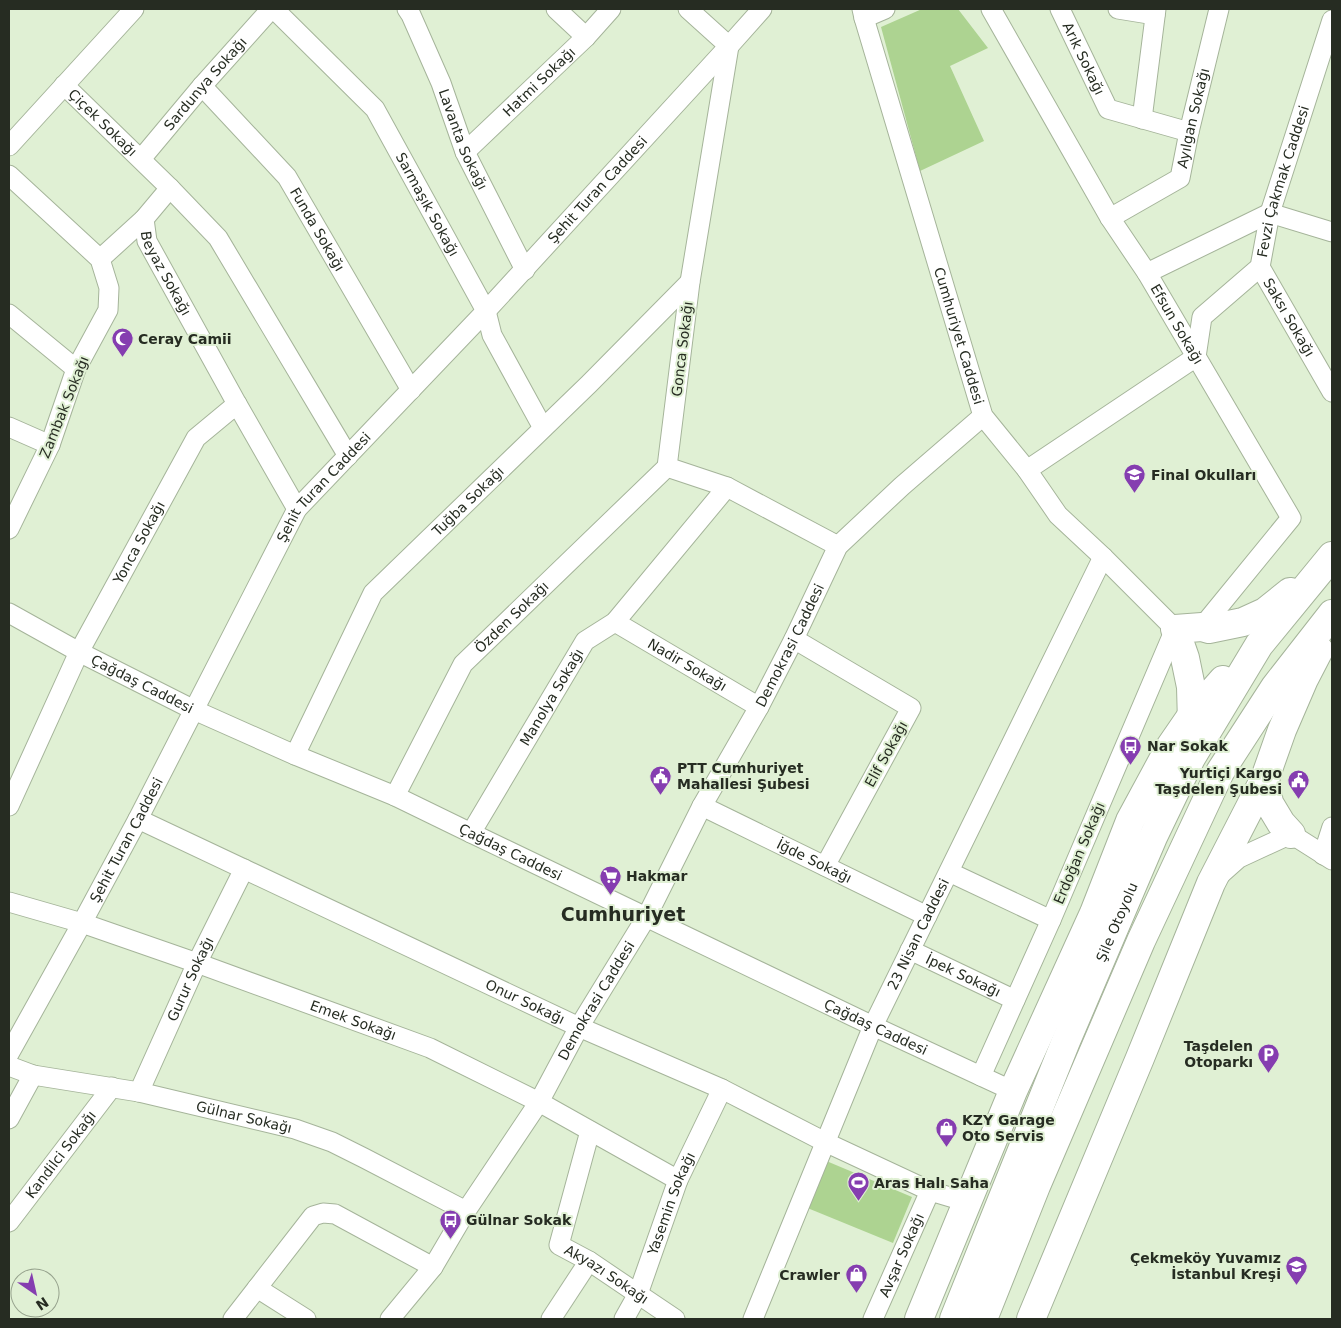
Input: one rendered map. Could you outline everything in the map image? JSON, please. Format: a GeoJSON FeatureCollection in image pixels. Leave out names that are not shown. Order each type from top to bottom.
{"type":"FeatureCollection","features":[{"type":"Feature","properties":{"kind":"highway"},"geometry":{"type":"LineString","coordinates":[[1191,758],[1192,687],[1185,658],[1174,629],[1202,627],[1209,629],[1243,622],[1265,612],[1329,560]]}},
{"type":"Feature","properties":{"kind":"highway","name":"Şile Otoyolu"},"geometry":{"type":"LineString","coordinates":[[954,1319],[1066,1041],[1153,837],[1191,758],[1259,645],[1329,560]]}},
{"type":"Feature","properties":{"kind":"highway"},"geometry":{"type":"LineString","coordinates":[[983,1319],[1040,1178],[1141,942],[1220,772],[1275,687],[1332,614]]}},
{"type":"Feature","properties":{"kind":"highway"},"geometry":{"type":"LineString","coordinates":[[1030,1319],[1140,1058],[1211,883],[1265,778],[1282,730],[1304,679],[1332,624]]}},
{"type":"Feature","properties":{"kind":"highway"},"geometry":{"type":"LineString","coordinates":[[918,1319],[1013,1091],[1094,913],[1130,821],[1170,747],[1192,715],[1218,685],[1259,645]]}},
{"type":"Feature","properties":{"kind":"highway"},"geometry":{"type":"LineString","coordinates":[[1265,778],[1269,803],[1281,823],[1291,834]]}},
{"type":"Feature","properties":{"kind":"street"},"geometry":{"type":"LineString","coordinates":[[9,146],[134,9]]}},
{"type":"Feature","properties":{"kind":"street","name":"Sardunya Sokağı"},"geometry":{"type":"LineString","coordinates":[[141,160],[202,86],[272,9]]}},
{"type":"Feature","properties":{"kind":"street","name":"Sarmaşık Sokağı"},"geometry":{"type":"LineString","coordinates":[[272,9],[374,109],[486,311],[492,335],[543,428]]}},
{"type":"Feature","properties":{"kind":"street","name":"Lavanta Sokağı"},"geometry":{"type":"LineString","coordinates":[[407,9],[412,15],[441,83],[465,152],[525,270]]}},
{"type":"Feature","properties":{"kind":"street"},"geometry":{"type":"LineString","coordinates":[[556,9],[586,37]]}},
{"type":"Feature","properties":{"kind":"street","name":"Hatmi Sokağı"},"geometry":{"type":"LineString","coordinates":[[465,152],[586,37],[611,9]]}},
{"type":"Feature","properties":{"kind":"street"},"geometry":{"type":"LineString","coordinates":[[688,9],[730,46]]}},
{"type":"Feature","properties":{"kind":"street","name":"Şehit Turan Caddesi"},"geometry":{"type":"LineString","coordinates":[[9,1054],[138,819],[298,509],[525,270],[762,9]]}},
{"type":"Feature","properties":{"kind":"street"},"geometry":{"type":"LineString","coordinates":[[863,13],[885,9]]}},
{"type":"Feature","properties":{"kind":"street","name":"Efsun Sokağı"},"geometry":{"type":"LineString","coordinates":[[991,9],[1110,218],[1147,273],[1291,518],[1202,627]]}},
{"type":"Feature","properties":{"kind":"street","name":"Arık Sokağı"},"geometry":{"type":"LineString","coordinates":[[1060,9],[1108,109],[1142,118]]}},
{"type":"Feature","properties":{"kind":"street"},"geometry":{"type":"LineString","coordinates":[[1118,9],[1155,12],[1142,118],[1189,132]]}},
{"type":"Feature","properties":{"kind":"street","name":"Ayılgan Sokağı"},"geometry":{"type":"LineString","coordinates":[[1110,218],[1180,178],[1189,132],[1220,9]]}},
{"type":"Feature","properties":{"kind":"street","name":"Cumhuriyet Caddesi"},"geometry":{"type":"LineString","coordinates":[[863,13],[982,416],[1027,470],[1058,515],[1103,557],[1174,629]]}},
{"type":"Feature","properties":{"kind":"street","name":"Fevzi Çakmak Caddesi"},"geometry":{"type":"LineString","coordinates":[[1196,357],[1202,317],[1260,267],[1270,214],[1332,20]]}},
{"type":"Feature","properties":{"kind":"street","name":"Gonca Sokağı"},"geometry":{"type":"LineString","coordinates":[[667,467],[690,282],[730,46]]}},
{"type":"Feature","properties":{"kind":"street","name":"Çiçek Sokağı"},"geometry":{"type":"LineString","coordinates":[[64,85],[170,188],[218,238],[348,456]]}},
{"type":"Feature","properties":{"kind":"street","name":"Funda Sokağı"},"geometry":{"type":"LineString","coordinates":[[202,86],[287,177],[411,390]]}},
{"type":"Feature","properties":{"kind":"street"},"geometry":{"type":"LineString","coordinates":[[9,175],[100,259],[144,218],[170,188]]}},
{"type":"Feature","properties":{"kind":"street"},"geometry":{"type":"LineString","coordinates":[[1147,273],[1270,214],[1332,232]]}},
{"type":"Feature","properties":{"kind":"street","name":"Beyaz Sokağı"},"geometry":{"type":"LineString","coordinates":[[144,218],[146,241],[237,404]]}},
{"type":"Feature","properties":{"kind":"street","name":"Zambak Sokağı"},"geometry":{"type":"LineString","coordinates":[[9,529],[50,445],[76,369],[108,310],[109,288],[100,259]]}},
{"type":"Feature","properties":{"kind":"street","name":"Saksı Sokağı"},"geometry":{"type":"LineString","coordinates":[[1260,267],[1332,392]]}},
{"type":"Feature","properties":{"kind":"street","name":"Tuğba Sokağı"},"geometry":{"type":"LineString","coordinates":[[295,755],[373,593],[589,384],[690,282]]}},
{"type":"Feature","properties":{"kind":"street"},"geometry":{"type":"LineString","coordinates":[[9,314],[76,369]]}},
{"type":"Feature","properties":{"kind":"street"},"geometry":{"type":"LineString","coordinates":[[1027,470],[1196,357]]}},
{"type":"Feature","properties":{"kind":"street"},"geometry":{"type":"LineString","coordinates":[[237,404],[298,509]]}},
{"type":"Feature","properties":{"kind":"street","name":"Yonca Sokağı"},"geometry":{"type":"LineString","coordinates":[[9,806],[79,652],[196,438],[237,404]]}},
{"type":"Feature","properties":{"kind":"street","name":"Demokrasi Caddesi"},"geometry":{"type":"LineString","coordinates":[[390,1319],[433,1267],[466,1211],[539,1102],[579,1027],[647,916],[702,806],[759,707],[838,546],[902,486],[982,416]]}},
{"type":"Feature","properties":{"kind":"street"},"geometry":{"type":"LineString","coordinates":[[9,427],[50,445]]}},
{"type":"Feature","properties":{"kind":"street"},"geometry":{"type":"LineString","coordinates":[[667,467],[727,487],[838,546]]}},
{"type":"Feature","properties":{"kind":"street","name":"Özden Sokağı"},"geometry":{"type":"LineString","coordinates":[[395,796],[463,664],[667,467]]}},
{"type":"Feature","properties":{"kind":"street","name":"Manolya Sokağı"},"geometry":{"type":"LineString","coordinates":[[471,834],[585,641],[615,622],[727,487]]}},
{"type":"Feature","properties":{"kind":"street","name":"23 Nisan Caddesi"},"geometry":{"type":"LineString","coordinates":[[753,1319],[873,1026],[1103,557]]}},
{"type":"Feature","properties":{"kind":"street","name":"Çağdaş Caddesi"},"geometry":{"type":"LineString","coordinates":[[9,613],[79,652],[194,710],[295,755],[395,796],[873,1026],[1013,1091]]}},
{"type":"Feature","properties":{"kind":"street","name":"Nadir Sokağı"},"geometry":{"type":"LineString","coordinates":[[615,622],[759,707]]}},
{"type":"Feature","properties":{"kind":"street","name":"Erdoğan Sokağı"},"geometry":{"type":"LineString","coordinates":[[981,1076],[1051,920],[1174,629]]}},
{"type":"Feature","properties":{"kind":"street","name":"Elif Sokağı"},"geometry":{"type":"LineString","coordinates":[[794,639],[911,708],[825,866]]}},
{"type":"Feature","properties":{"kind":"street","name":"İğde Sokağı"},"geometry":{"type":"LineString","coordinates":[[702,806],[927,916]]}},
{"type":"Feature","properties":{"kind":"street","name":"Onur Sokağı"},"geometry":{"type":"LineString","coordinates":[[138,819],[579,1027],[722,1089],[825,1142],[930,1191],[967,1202]]}},
{"type":"Feature","properties":{"kind":"street"},"geometry":{"type":"LineString","coordinates":[[1211,883],[1239,858],[1291,834],[1328,858],[1332,827]]}},
{"type":"Feature","properties":{"kind":"street","name":"Gurur Sokağı"},"geometry":{"type":"LineString","coordinates":[[139,1092],[197,963],[244,869]]}},
{"type":"Feature","properties":{"kind":"street"},"geometry":{"type":"LineString","coordinates":[[949,872],[1051,920]]}},
{"type":"Feature","properties":{"kind":"street","name":"Emek Sokağı"},"geometry":{"type":"LineString","coordinates":[[9,902],[82,923],[430,1048],[539,1102],[678,1180]]}},
{"type":"Feature","properties":{"kind":"street","name":"İpek Sokağı"},"geometry":{"type":"LineString","coordinates":[[910,950],[1015,1000]]}},
{"type":"Feature","properties":{"kind":"street","name":"Gülnar Sokağı"},"geometry":{"type":"LineString","coordinates":[[9,1066],[34,1074],[139,1092],[296,1129],[332,1142],[466,1211]]}},
{"type":"Feature","properties":{"kind":"street"},"geometry":{"type":"LineString","coordinates":[[9,1119],[34,1074]]}},
{"type":"Feature","properties":{"kind":"street","name":"Kandilci Sokağı"},"geometry":{"type":"LineString","coordinates":[[9,1222],[112,1087]]}},
{"type":"Feature","properties":{"kind":"street","name":"Yasemin Sokağı"},"geometry":{"type":"LineString","coordinates":[[624,1319],[638,1294],[678,1180],[722,1089]]}},
{"type":"Feature","properties":{"kind":"street","name":"Akyazı Sokağı"},"geometry":{"type":"LineString","coordinates":[[590,1131],[559,1245],[589,1261],[675,1319]]}},
{"type":"Feature","properties":{"kind":"street","name":"Avşar Sokağı"},"geometry":{"type":"LineString","coordinates":[[873,1319],[930,1191]]}},
{"type":"Feature","properties":{"kind":"street"},"geometry":{"type":"LineString","coordinates":[[233,1319],[313,1216],[323,1213],[335,1214],[433,1267]]}},
{"type":"Feature","properties":{"kind":"street"},"geometry":{"type":"LineString","coordinates":[[552,1319],[589,1261]]}},
{"type":"Feature","properties":{"kind":"street"},"geometry":{"type":"LineString","coordinates":[[256,1288],[306,1319]]}},
{"type":"Feature","properties":{"kind":"green space"},"geometry":{"type":"Polygon","coordinates":[[[922,9],[958,9],[988,48],[950,66],[984,141],[920,171],[881,27],[922,9]]]}},
{"type":"Feature","properties":{"kind":"green space","name":"Aras Halı Saha"},"geometry":{"type":"Polygon","coordinates":[[[824,1160],[912,1197],[893,1243],[805,1207],[824,1160]]]}},
{"type":"Feature","properties":{"kind":"place","name":"Ceray Camii"},"geometry":{"type":"Point","coordinates":[122,358]}},
{"type":"Feature","properties":{"kind":"place","name":"Final Okulları"},"geometry":{"type":"Point","coordinates":[1135,494]}},
{"type":"Feature","properties":{"kind":"place","name":"Nar Sokak"},"geometry":{"type":"Point","coordinates":[1131,765]}},
{"type":"Feature","properties":{"kind":"place","name":"PTT Cumhuriyet Mahallesi Şubesi"},"geometry":{"type":"Point","coordinates":[661,795]}},
{"type":"Feature","properties":{"kind":"place","name":"Yurtiçi Kargo Taşdelen Şubesi"},"geometry":{"type":"Point","coordinates":[1298,800]}},
{"type":"Feature","properties":{"kind":"place","name":"Hakmar"},"geometry":{"type":"Point","coordinates":[610,895]}},
{"type":"Feature","properties":{"kind":"place","name":"Taşdelen Otoparkı"},"geometry":{"type":"Point","coordinates":[1269,1073]}},
{"type":"Feature","properties":{"kind":"place","name":"KZY Garage Oto Servis"},"geometry":{"type":"Point","coordinates":[946,1147]}},
{"type":"Feature","properties":{"kind":"place","name":"Aras Halı Saha"},"geometry":{"type":"Point","coordinates":[858,1202]}},
{"type":"Feature","properties":{"kind":"place","name":"Gülnar Sokak"},"geometry":{"type":"Point","coordinates":[450,1239]}},
{"type":"Feature","properties":{"kind":"place","name":"Çekmeköy Yuvamız İstanbul Kreşi"},"geometry":{"type":"Point","coordinates":[1297,1285]}},
{"type":"Feature","properties":{"kind":"place","name":"Crawler"},"geometry":{"type":"Point","coordinates":[856,1294]}},
{"type":"Feature","properties":{"kind":"district","name":"Cumhuriyet"},"geometry":{"type":"Point","coordinates":[623,914]}}]}
